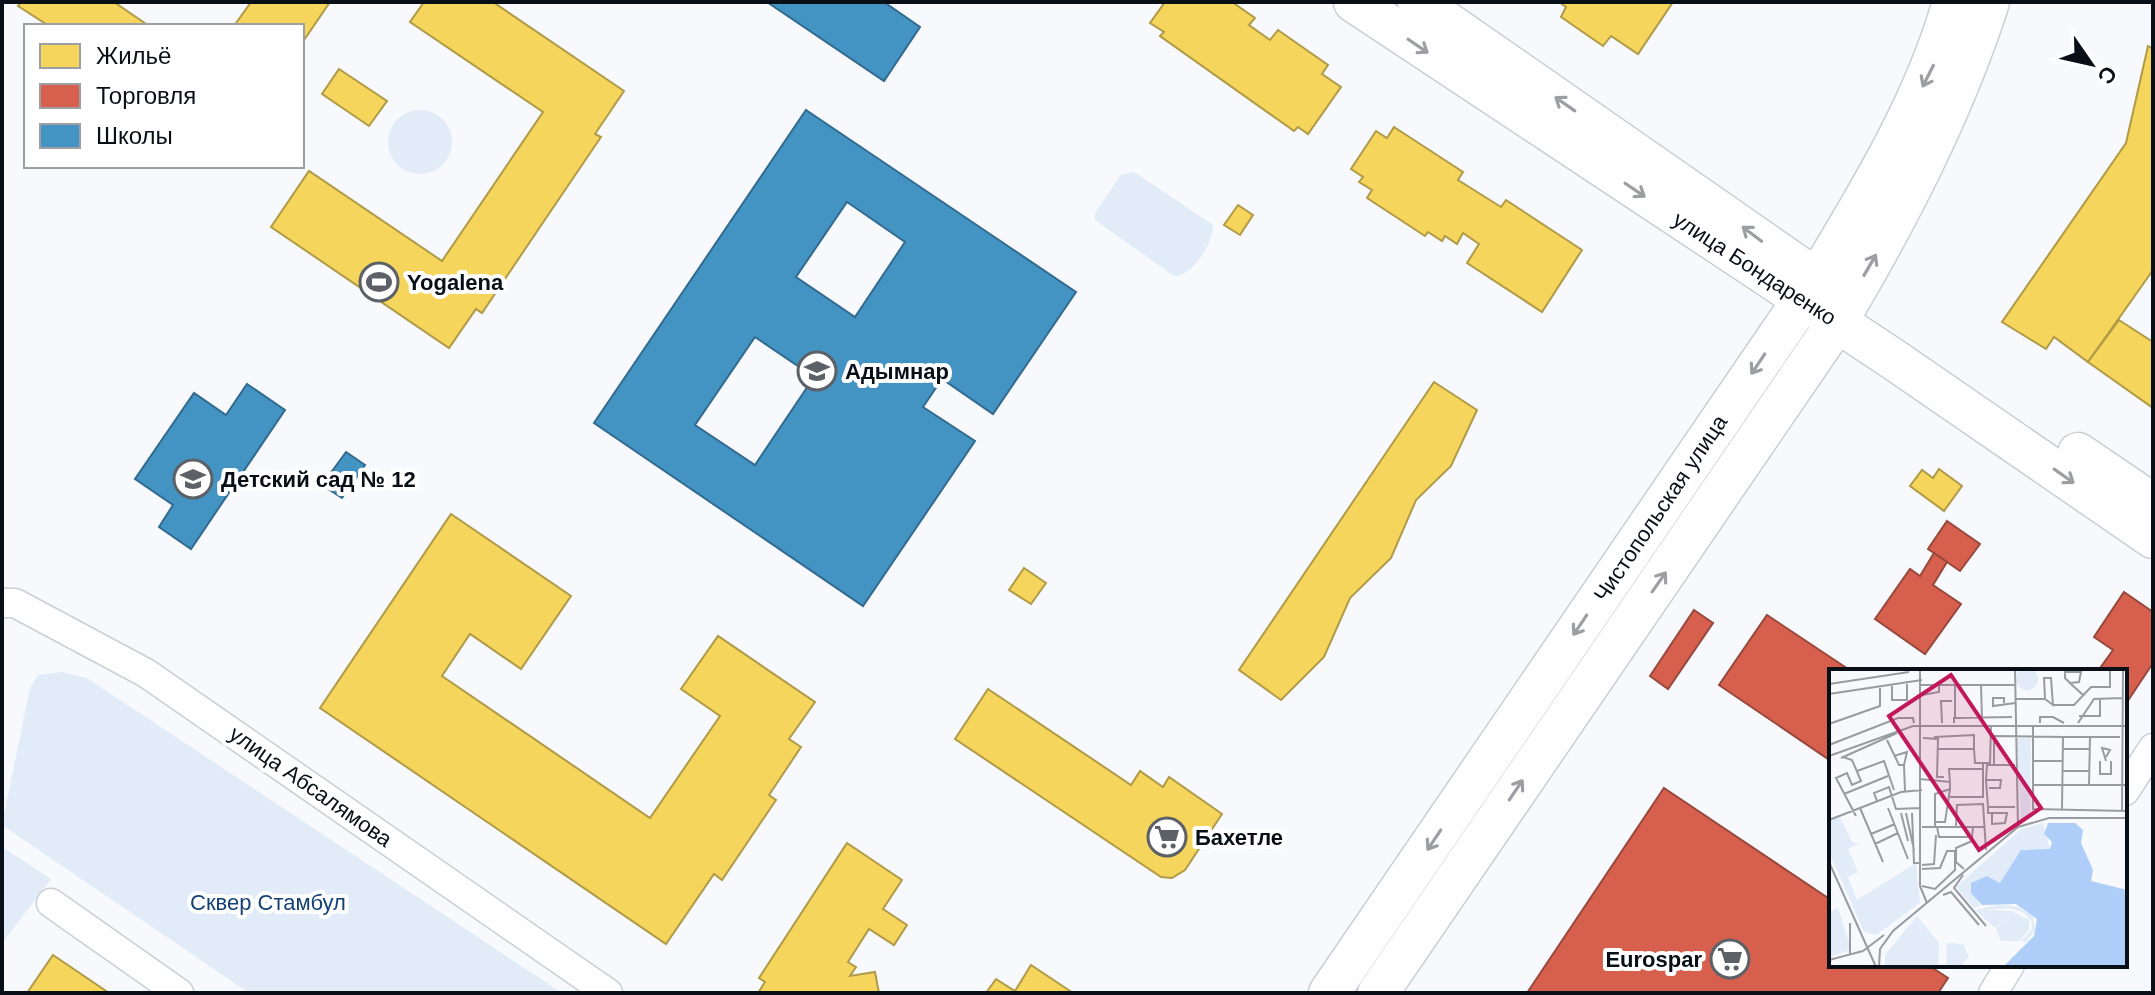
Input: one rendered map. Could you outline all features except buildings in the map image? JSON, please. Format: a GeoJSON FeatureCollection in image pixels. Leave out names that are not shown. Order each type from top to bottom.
{"type":"FeatureCollection","features":[{"type":"Feature","properties":{"kind":"main road","name":"улица Бондаренко"},"geometry":{"type":"LineString","coordinates":[[1354,2],[1810,289]]}},
{"type":"Feature","properties":{"kind":"main road","name":"улица Бондаренко"},"geometry":{"type":"LineString","coordinates":[[1418,2],[2153,538]]}},
{"type":"Feature","properties":{"kind":"main road","name":"Чистопольская улица"},"geometry":{"type":"LineString","coordinates":[[1329,993],[1810,289],[1865,198],[1936,60],[1953,2]]}},
{"type":"Feature","properties":{"kind":"main road","name":"Чистопольская улица"},"geometry":{"type":"LineString","coordinates":[[1378,993],[1843,312],[1890,230],[1962,80],[1989,2]]}},
{"type":"Feature","properties":{"kind":"main road","name":"улица Бондаренко"},"geometry":{"type":"LineString","coordinates":[[1843,312],[2153,504]]}},
{"type":"Feature","properties":{"kind":"street","name":"улица Абсалямова"},"geometry":{"type":"LineString","coordinates":[[2,603],[15,603],[146,673],[608,993]]}},
{"type":"Feature","properties":{"kind":"street"},"geometry":{"type":"LineString","coordinates":[[2127,788],[2153,748]]}},
{"type":"Feature","properties":{"kind":"street"},"geometry":{"type":"LineString","coordinates":[[51,903],[179,993]]}},
{"type":"Feature","properties":{"kind":"street"},"geometry":{"type":"LineString","coordinates":[[1993,993],[2009,967]]}},
{"type":"Feature","properties":{"kind":"green space"},"geometry":{"type":"Polygon","coordinates":[[[420,110],[438,116],[446,124],[452,142],[446,160],[438,168],[420,174],[402,168],[394,160],[388,142],[394,124],[402,116],[420,110]]]}},
{"type":"Feature","properties":{"kind":"green space"},"geometry":{"type":"Polygon","coordinates":[[[1134,172],[1213,225],[1210,240],[1201,257],[1181,275],[1174,276],[1095,220],[1095,213],[1121,175],[1134,172]]]}},
{"type":"Feature","properties":{"kind":"green space","name":"Сквер Стамбул"},"geometry":{"type":"Polygon","coordinates":[[[62,672],[87,678],[562,993],[249,993],[2,825],[30,688],[38,675],[62,672]]]}},
{"type":"Feature","properties":{"kind":"green space"},"geometry":{"type":"Polygon","coordinates":[[[2,847],[51,879],[2,943],[2,847]]]}},
{"type":"Feature","properties":{"kind":"place","name":"Yogalena"},"geometry":{"type":"Point","coordinates":[379,282]}},
{"type":"Feature","properties":{"kind":"place","name":"Адымнар"},"geometry":{"type":"Point","coordinates":[817,371]}},
{"type":"Feature","properties":{"kind":"place","name":"Детский сад № 12"},"geometry":{"type":"Point","coordinates":[193,479]}},
{"type":"Feature","properties":{"kind":"place","name":"Бахетле"},"geometry":{"type":"Point","coordinates":[1167,837]}},
{"type":"Feature","properties":{"kind":"place","name":"Eurospar"},"geometry":{"type":"Point","coordinates":[1730,959]}}]}
